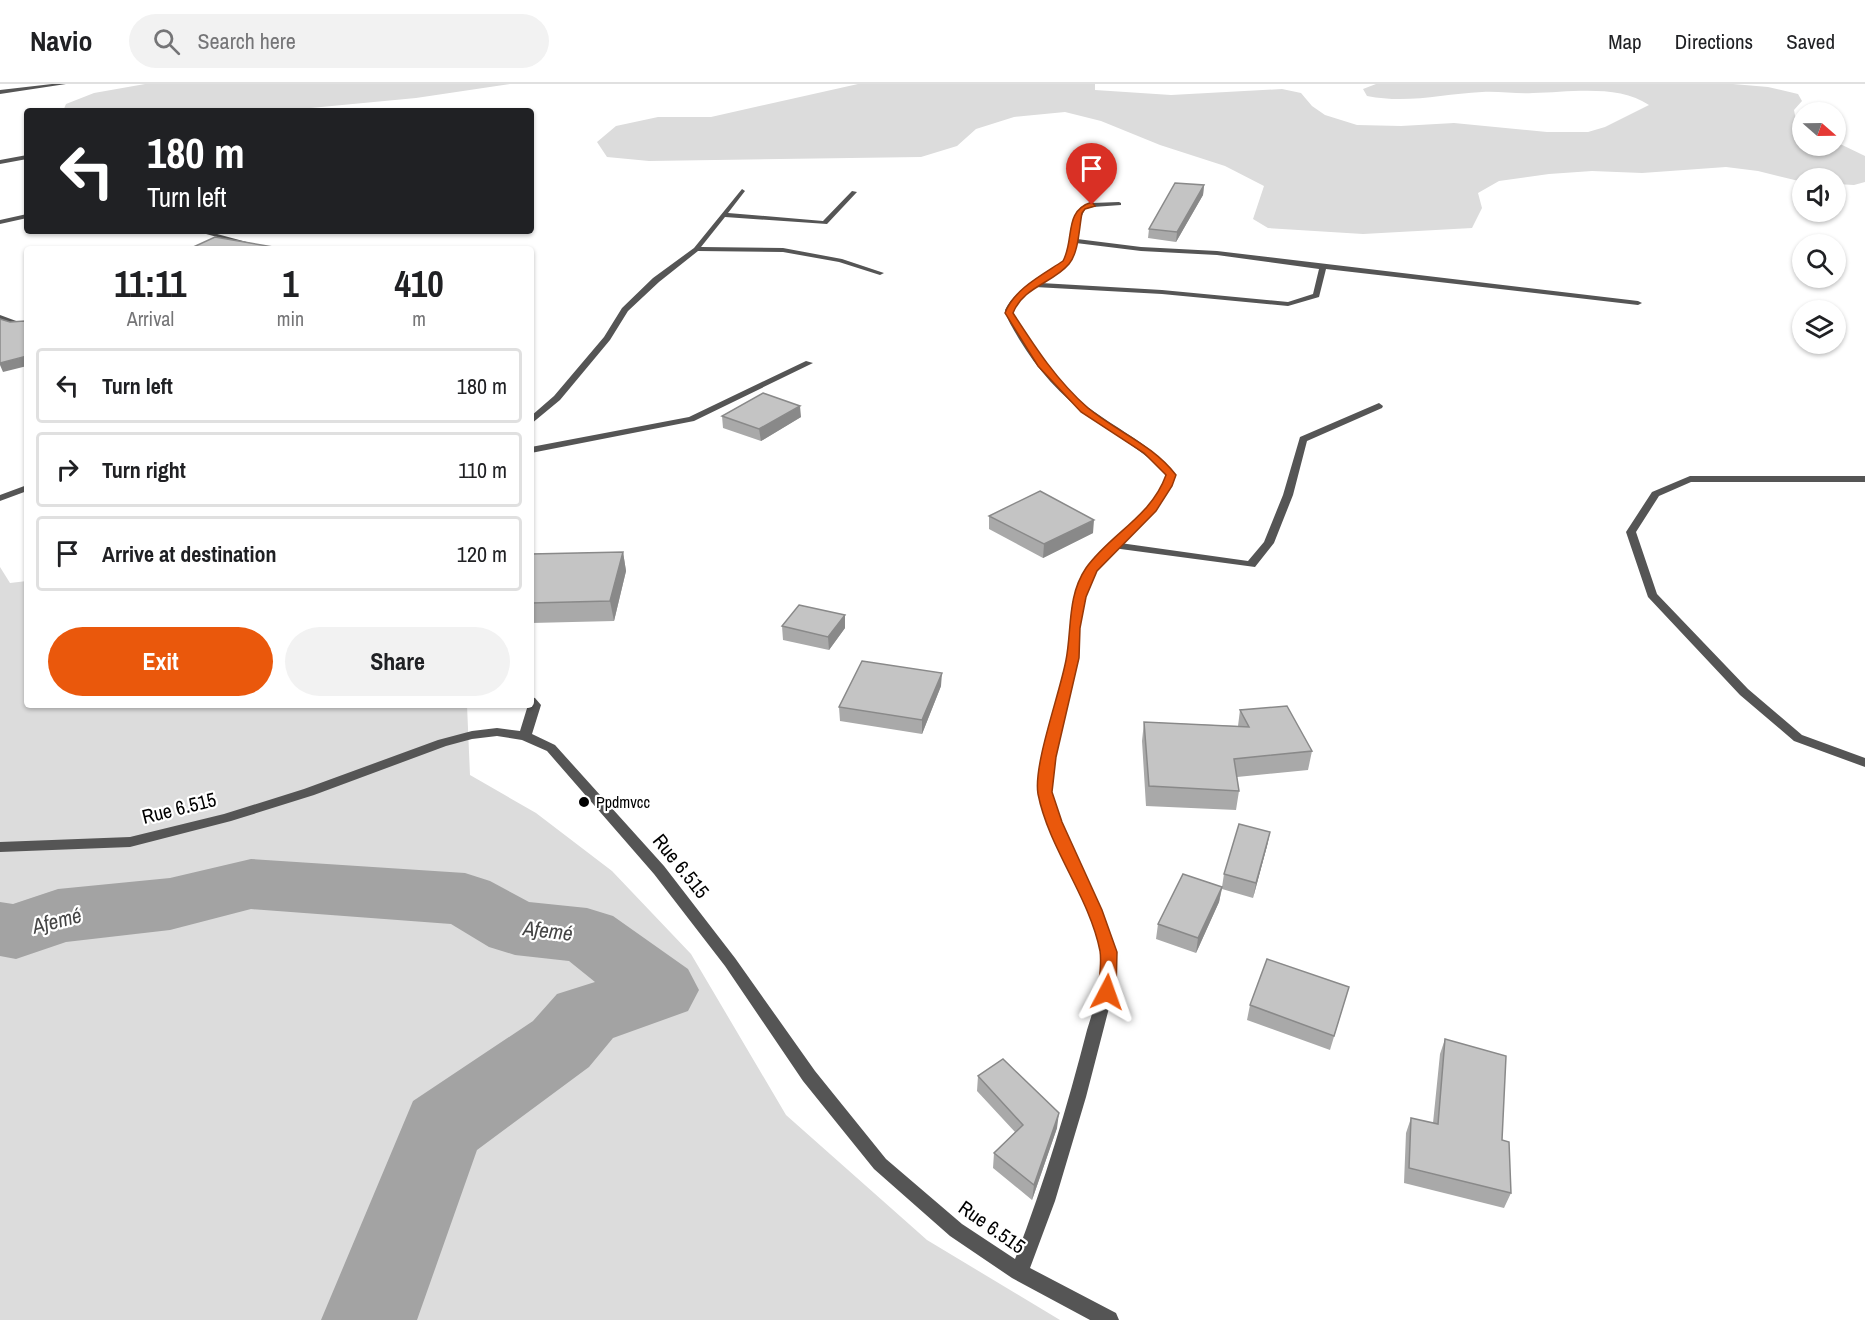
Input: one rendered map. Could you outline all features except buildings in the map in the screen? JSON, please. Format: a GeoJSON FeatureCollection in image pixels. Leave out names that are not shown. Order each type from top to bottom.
{"type":"FeatureCollection","features":[{"type":"Feature","properties":{"kind":"street"},"geometry":{"type":"LineString","coordinates":[[0,92],[64,84]]}},
{"type":"Feature","properties":{"kind":"street"},"geometry":{"type":"LineString","coordinates":[[0,162],[24,158]]}},
{"type":"Feature","properties":{"kind":"street"},"geometry":{"type":"LineString","coordinates":[[534,419],[557,398],[600,347],[625,310],[656,280],[696,249],[742,191]]}},
{"type":"Feature","properties":{"kind":"street"},"geometry":{"type":"LineString","coordinates":[[723,215],[825,223],[854,192]]}},
{"type":"Feature","properties":{"kind":"street"},"geometry":{"type":"LineString","coordinates":[[1019,1272],[1046,1201],[1078,1097],[1109,976],[1109,952],[1094,910],[1054,822],[1045,792],[1049,757],[1073,658],[1074,628],[1079,597],[1091,569],[1152,508],[1167,486],[1171,475],[1147,451],[1085,410],[1041,364],[1009,313],[1013,302],[1033,285],[1066,263],[1073,242],[1076,220],[1083,208],[1092,205],[1119,204]]}},
{"type":"Feature","properties":{"kind":"street"},"geometry":{"type":"LineString","coordinates":[[0,222],[24,217]]}},
{"type":"Feature","properties":{"kind":"street"},"geometry":{"type":"LineString","coordinates":[[210,234],[258,246]]}},
{"type":"Feature","properties":{"kind":"street"},"geometry":{"type":"LineString","coordinates":[[1073,242],[1141,249],[1217,253],[1638,303]]}},
{"type":"Feature","properties":{"kind":"street"},"geometry":{"type":"LineString","coordinates":[[696,249],[783,249],[840,260],[880,273]]}},
{"type":"Feature","properties":{"kind":"street"},"geometry":{"type":"LineString","coordinates":[[1033,285],[1162,292],[1288,304],[1316,295],[1323,267]]}},
{"type":"Feature","properties":{"kind":"street"},"geometry":{"type":"LineString","coordinates":[[0,317],[24,327]]}},
{"type":"Feature","properties":{"kind":"street"},"geometry":{"type":"LineString","coordinates":[[534,449],[691,419],[809,363]]}},
{"type":"Feature","properties":{"kind":"street"},"geometry":{"type":"LineString","coordinates":[[1113,545],[1251,566],[1269,543],[1288,495],[1303,439],[1379,406]]}},
{"type":"Feature","properties":{"kind":"street"},"geometry":{"type":"LineString","coordinates":[[1865,479],[1690,478],[1655,494],[1631,532],[1652,595],[1744,692],[1798,738],[1865,763]]}},
{"type":"Feature","properties":{"kind":"street"},"geometry":{"type":"LineString","coordinates":[[0,498],[24,486]]}},
{"type":"Feature","properties":{"kind":"street"},"geometry":{"type":"LineString","coordinates":[[525,736],[534,704]]}},
{"type":"Feature","properties":{"kind":"street","name":"Rue 6.515"},"geometry":{"type":"LineString","coordinates":[[0,847],[130,842],[226,818],[309,792],[442,743],[472,735],[497,732],[525,736],[551,748],[659,870],[730,962],[808,1076],[880,1164],[956,1230],[1019,1272],[1109,1320]]}},
{"type":"Feature","properties":{"kind":"shaded area"},"geometry":{"type":"Polygon","coordinates":[[[145,84],[510,84],[416,98],[311,108],[64,108],[66,104],[94,93],[145,84]]]}},
{"type":"Feature","properties":{"kind":"shaded area"},"geometry":{"type":"Polygon","coordinates":[[[858,84],[1095,84],[1095,90],[1171,95],[1282,89],[1301,93],[1312,106],[1325,115],[1357,125],[1401,126],[1454,123],[1547,132],[1588,132],[1605,127],[1649,105],[1623,94],[1594,91],[1482,92],[1397,99],[1367,96],[1363,89],[1376,84],[1733,84],[1768,87],[1798,94],[1802,101],[1792,102],[1792,156],[1846,156],[1846,147],[1865,156],[1865,182],[1846,185],[1846,168],[1792,168],[1792,179],[1758,171],[1726,167],[1642,173],[1592,171],[1549,174],[1499,181],[1478,193],[1482,208],[1472,228],[1363,234],[1268,228],[1253,219],[1264,186],[1225,166],[1160,145],[1101,121],[1065,112],[1014,117],[976,129],[957,146],[921,157],[649,161],[607,157],[597,142],[616,126],[658,117],[711,117],[858,84]]]}},
{"type":"Feature","properties":{"kind":"shaded area"},"geometry":{"type":"Polygon","coordinates":[[[0,567],[10,583],[24,581],[24,708],[467,708],[470,775],[536,813],[612,871],[691,954],[786,1115],[927,1240],[1060,1320],[0,1320],[0,567]]]}},
{"type":"Feature","properties":{"kind":"waterway","name":"Afemé"},"geometry":{"type":"LineString","coordinates":[[0,929],[16,932],[58,916],[170,904],[251,884],[465,899],[515,928],[587,936],[661,990],[585,1016],[561,1044],[443,1127],[369,1320]]}},
{"type":"Feature","properties":{"kind":"place","name":"Ppdmvcc"},"geometry":{"type":"Point","coordinates":[584,802]}},
{"type":"Feature","properties":{"kind":"route"},"geometry":{"type":"LineString","coordinates":[[1092,205],[1083,208],[1078,213],[1070,255],[1066,263],[1049,273],[1013,302],[1009,313],[1041,364],[1062,388],[1085,410],[1147,451],[1171,475],[1167,486],[1152,508],[1091,569],[1079,597],[1074,628],[1073,658],[1049,757],[1045,792],[1054,822],[1094,910],[1109,952],[1107,992]]}}]}
